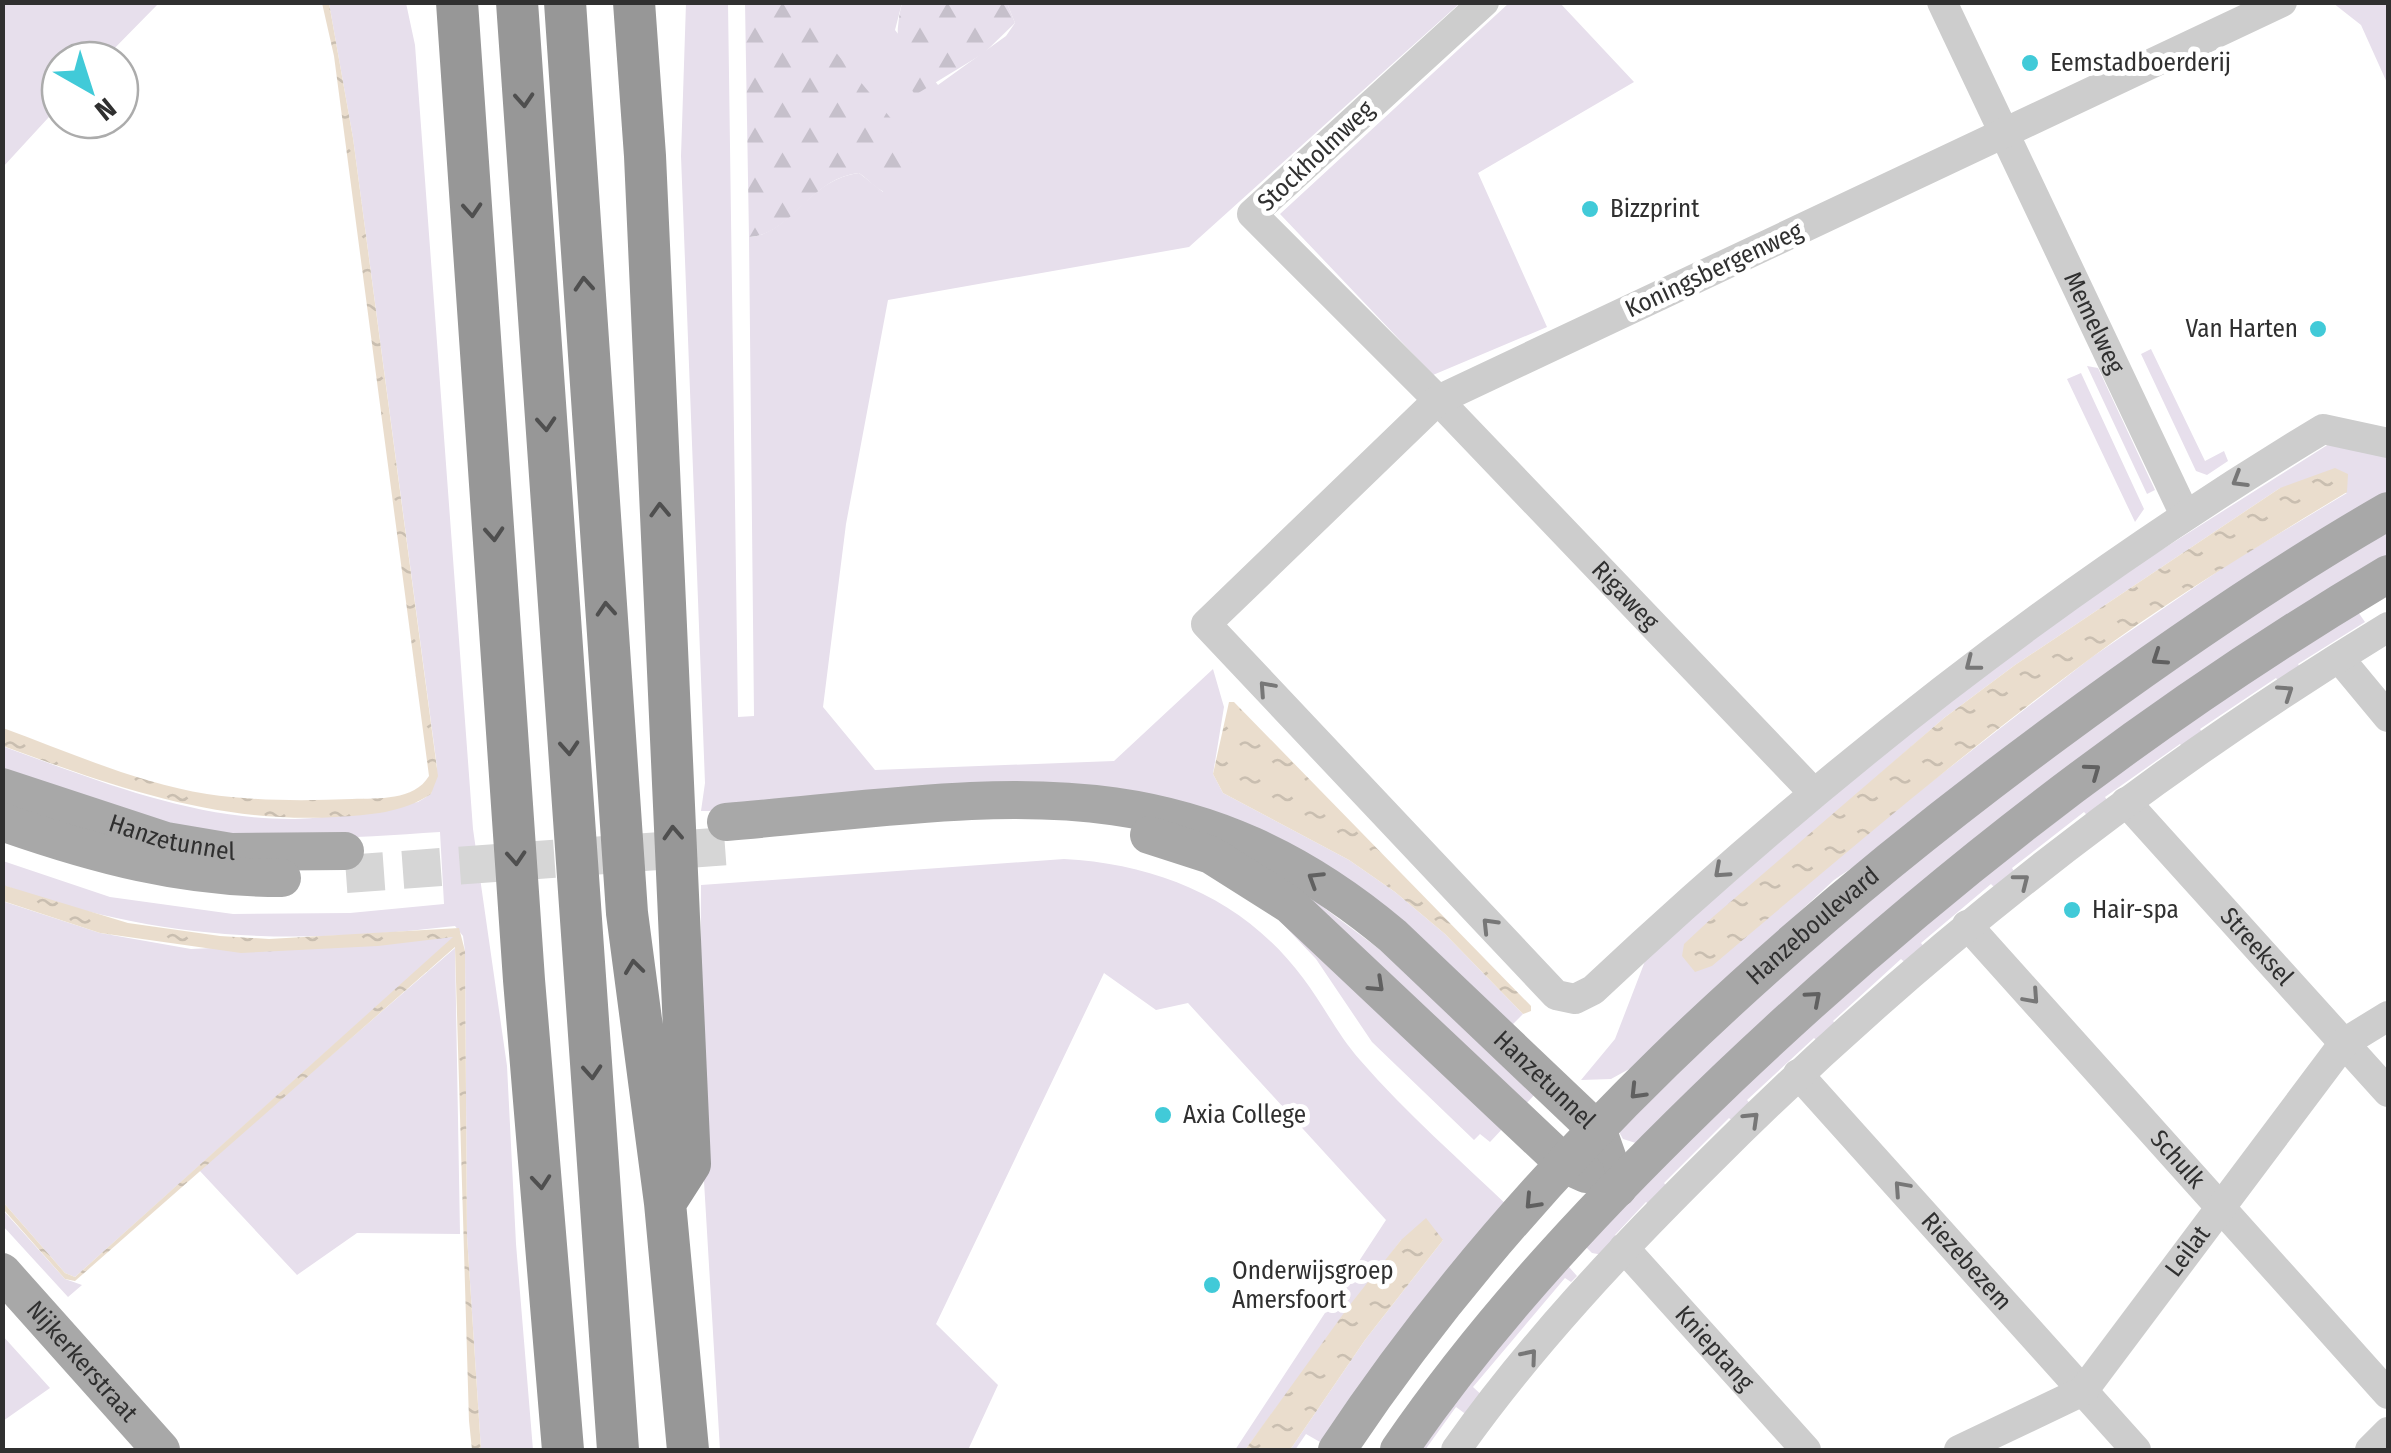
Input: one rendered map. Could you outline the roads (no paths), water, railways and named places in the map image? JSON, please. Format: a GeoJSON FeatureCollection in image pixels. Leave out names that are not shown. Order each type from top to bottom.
{"type":"FeatureCollection","features":[{"type":"Feature","properties":{"kind":"highway"},"geometry":{"type":"LineString","coordinates":[[438,2],[463,78]]}},
{"type":"Feature","properties":{"kind":"highway"},"geometry":{"type":"LineString","coordinates":[[457,2],[524,980],[563,1450]]}},
{"type":"Feature","properties":{"kind":"highway"},"geometry":{"type":"LineString","coordinates":[[517,2],[618,1450]]}},
{"type":"Feature","properties":{"kind":"highway"},"geometry":{"type":"LineString","coordinates":[[565,2],[627,913],[665,1203],[688,1450]]}},
{"type":"Feature","properties":{"kind":"highway"},"geometry":{"type":"LineString","coordinates":[[634,2],[645,156],[690,1164],[665,1203]]}},
{"type":"Feature","properties":{"kind":"highway"},"geometry":{"type":"LineString","coordinates":[[645,156],[656,2]]}},
{"type":"Feature","properties":{"kind":"main road","name":"Hanzeboulevard"},"geometry":{"type":"LineString","coordinates":[[1337,1450],[1391,1369],[1460,1282],[1598,1131],[1775,960],[1972,794],[2140,671],[2388,511]]}},
{"type":"Feature","properties":{"kind":"main road"},"geometry":{"type":"LineString","coordinates":[[1399,1450],[1489,1330],[1618,1188],[1799,1011],[2022,823],[2214,685],[2388,574]]}},
{"type":"Feature","properties":{"kind":"main road","name":"Hanzetunnel"},"geometry":{"type":"LineString","coordinates":[[2,787],[166,840],[231,852],[345,862],[227,878],[165,871],[90,854],[2,822]]}},
{"type":"Feature","properties":{"kind":"main road","name":"Hanzetunnel"},"geometry":{"type":"LineString","coordinates":[[1053,798],[1150,809],[1214,827],[1286,860],[1358,906],[1598,1131],[1618,1188],[1566,1165],[1306,918],[1266,887],[1197,850],[1138,832],[1059,824],[727,834],[1053,798]]}},
{"type":"Feature","properties":{"kind":"main road","name":"Nijkerkerstraat"},"geometry":{"type":"LineString","coordinates":[[2,1272],[161,1450]]}},
{"type":"Feature","properties":{"kind":"street","name":"Stockholmweg"},"geometry":{"type":"LineString","coordinates":[[1438,400],[1252,214],[1484,2]]}},
{"type":"Feature","properties":{"kind":"street"},"geometry":{"type":"LineString","coordinates":[[1942,2],[2002,134]]}},
{"type":"Feature","properties":{"kind":"street","name":"Koningsbergenweg"},"geometry":{"type":"LineString","coordinates":[[1812,791],[1583,997],[1556,995],[1206,624],[1438,400],[2282,2]]}},
{"type":"Feature","properties":{"kind":"street","name":"Memelweg"},"geometry":{"type":"LineString","coordinates":[[2002,134],[2184,513]]}},
{"type":"Feature","properties":{"kind":"street","name":"Rigaweg"},"geometry":{"type":"LineString","coordinates":[[1438,400],[1812,791]]}},
{"type":"Feature","properties":{"kind":"street"},"geometry":{"type":"LineString","coordinates":[[1812,791],[2006,638],[2184,513],[2322,430],[2388,443]]}},
{"type":"Feature","properties":{"kind":"street"},"geometry":{"type":"LineString","coordinates":[[1470,1444],[1624,1248],[1798,1074],[1967,925],[2126,802],[2388,627]]}},
{"type":"Feature","properties":{"kind":"street"},"geometry":{"type":"LineString","coordinates":[[2339,658],[2388,718]]}},
{"type":"Feature","properties":{"kind":"street","name":"Streeksel"},"geometry":{"type":"LineString","coordinates":[[2126,802],[2388,1092]]}},
{"type":"Feature","properties":{"kind":"street","name":"Schulk"},"geometry":{"type":"LineString","coordinates":[[1967,925],[2388,1394]]}},
{"type":"Feature","properties":{"kind":"street","name":"Leilat"},"geometry":{"type":"LineString","coordinates":[[1959,1450],[2082,1392],[2344,1043],[2388,1016]]}},
{"type":"Feature","properties":{"kind":"street","name":"Riezebezem"},"geometry":{"type":"LineString","coordinates":[[1798,1074],[2136,1450]]}},
{"type":"Feature","properties":{"kind":"street","name":"Knieptang"},"geometry":{"type":"LineString","coordinates":[[1624,1248],[1806,1450]]}},
{"type":"Feature","properties":{"kind":"street"},"geometry":{"type":"LineString","coordinates":[[2370,1450],[2388,1432]]}},
{"type":"Feature","properties":{"kind":"water"},"geometry":{"type":"Polygon","coordinates":[[[322,3],[329,3],[353,138],[438,776],[431,794],[397,809],[292,818],[207,808],[125,788],[3,746],[3,728],[129,775],[225,796],[298,800],[384,798],[414,790],[429,776],[334,56],[322,3]]]}},
{"type":"Feature","properties":{"kind":"water"},"geometry":{"type":"Polygon","coordinates":[[[2335,468],[2348,474],[2347,492],[2185,593],[2091,658],[1946,770],[1712,966],[1695,972],[1682,956],[1684,944],[1714,916],[1944,718],[2015,665],[2280,488],[2335,468]]]}},
{"type":"Feature","properties":{"kind":"water"},"geometry":{"type":"Polygon","coordinates":[[[1229,702],[1234,702],[1531,1006],[1531,1011],[1523,1014],[1445,934],[1395,892],[1349,860],[1223,793],[1213,774],[1229,702]]]}},
{"type":"Feature","properties":{"kind":"water"},"geometry":{"type":"Polygon","coordinates":[[[3,885],[128,923],[220,936],[269,939],[459,928],[465,951],[467,1236],[481,1450],[472,1450],[469,1421],[455,947],[75,1281],[65,1279],[3,1209],[3,1202],[65,1273],[75,1277],[453,937],[378,946],[241,953],[100,933],[3,901],[3,885]]]}},
{"type":"Feature","properties":{"kind":"water"},"geometry":{"type":"Polygon","coordinates":[[[1426,1218],[1443,1240],[1365,1340],[1290,1450],[1245,1450],[1349,1306],[1401,1240],[1426,1218]]]}},
{"type":"Feature","properties":{"kind":"tunnel"},"geometry":{"type":"LineString","coordinates":[[346,874],[728,846]]}},
{"type":"Feature","properties":{"kind":"place","name":"Eemstadboerderij"},"geometry":{"type":"Point","coordinates":[2030,63]}},
{"type":"Feature","properties":{"kind":"place","name":"Bizzprint"},"geometry":{"type":"Point","coordinates":[1590,209]}},
{"type":"Feature","properties":{"kind":"place","name":"Van Harten"},"geometry":{"type":"Point","coordinates":[2318,329]}},
{"type":"Feature","properties":{"kind":"place","name":"Hair-spa"},"geometry":{"type":"Point","coordinates":[2072,910]}},
{"type":"Feature","properties":{"kind":"place","name":"Axia College"},"geometry":{"type":"Point","coordinates":[1163,1115]}},
{"type":"Feature","properties":{"kind":"place","name":"Onderwijsgroep Amersfoort"},"geometry":{"type":"Point","coordinates":[1212,1285]}}]}
